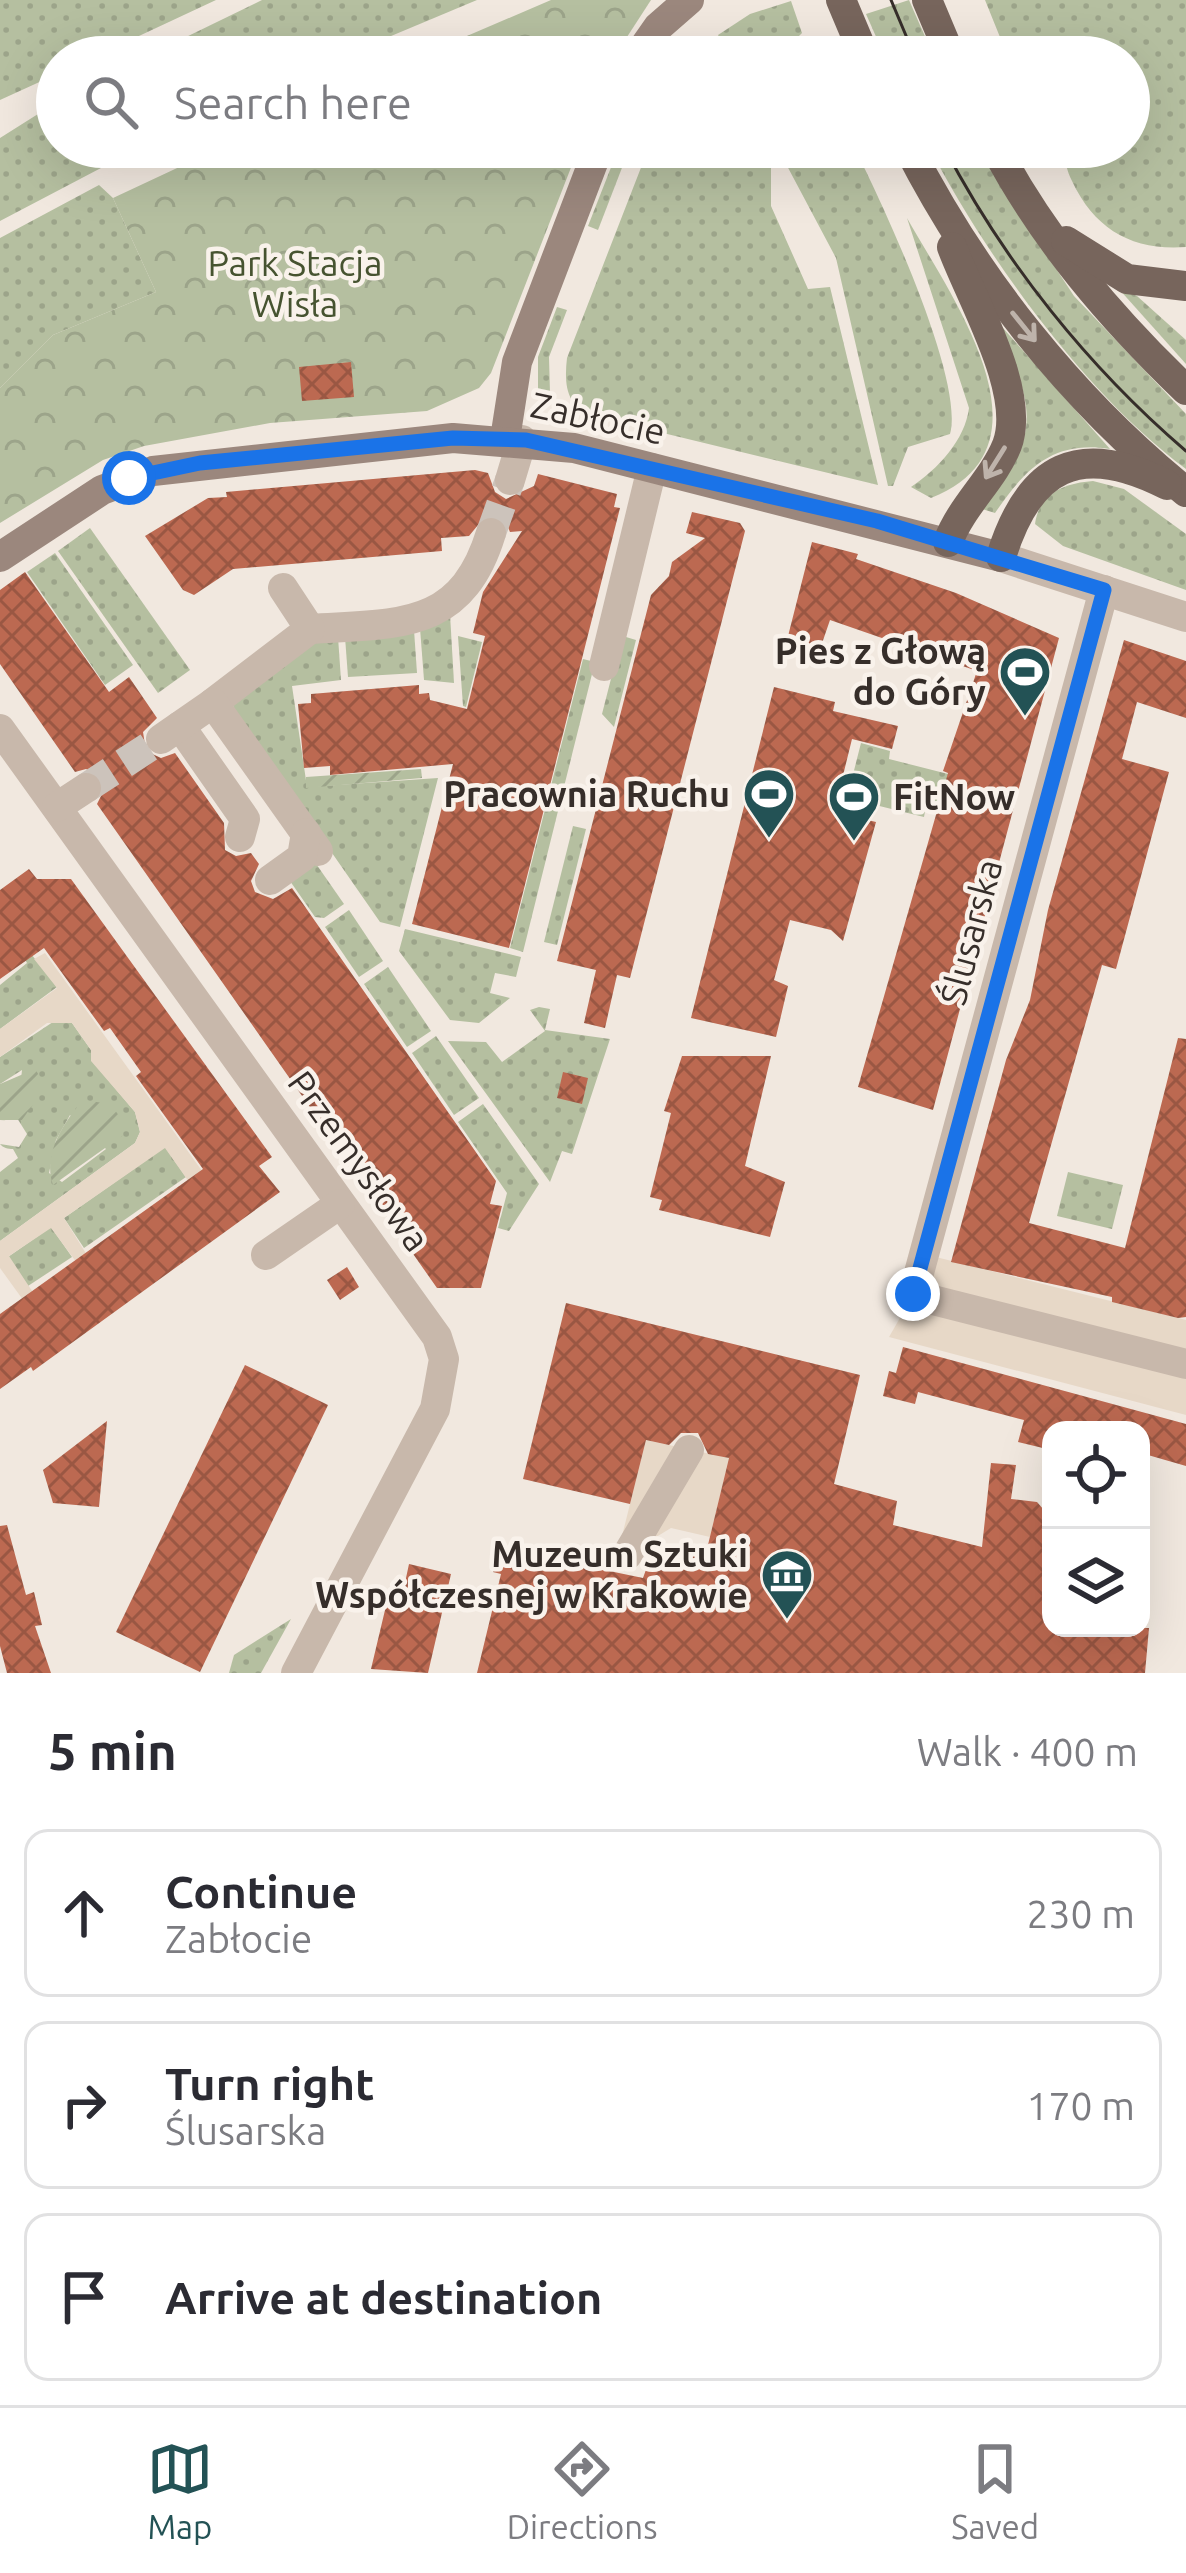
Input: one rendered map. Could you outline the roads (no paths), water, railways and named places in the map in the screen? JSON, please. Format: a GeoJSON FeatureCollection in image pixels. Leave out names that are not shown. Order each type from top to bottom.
{"type":"FeatureCollection","features":[{"type":"Feature","properties":{"kind":"main road"},"geometry":{"type":"LineString","coordinates":[[927,0],[942,36]]}},
{"type":"Feature","properties":{"kind":"main road"},"geometry":{"type":"LineString","coordinates":[[919,168],[978,267],[1055,363],[1186,494]]}},
{"type":"Feature","properties":{"kind":"main road"},"geometry":{"type":"LineString","coordinates":[[1007,168],[1095,296],[1186,391]]}},
{"type":"Feature","properties":{"kind":"main road"},"geometry":{"type":"LineString","coordinates":[[933,196],[1003,372],[1012,414],[1006,445],[968,500],[948,542]]}},
{"type":"Feature","properties":{"kind":"main road"},"geometry":{"type":"LineString","coordinates":[[1032,210],[1070,245],[1127,279],[1186,286]]}},
{"type":"Feature","properties":{"kind":"main road"},"geometry":{"type":"LineString","coordinates":[[1001,557],[1020,504],[1036,484],[1062,468],[1107,465],[1186,494]]}},
{"type":"Feature","properties":{"kind":"street"},"geometry":{"type":"LineString","coordinates":[[652,36],[689,0]]}},
{"type":"Feature","properties":{"kind":"street"},"geometry":{"type":"LineString","coordinates":[[510,480],[517,362],[591,168]]}},
{"type":"Feature","properties":{"kind":"street","name":"Zabłocie"},"geometry":{"type":"LineString","coordinates":[[0,557],[102,490],[153,471],[453,438],[513,439],[652,468],[948,542],[1186,617]]}},
{"type":"Feature","properties":{"kind":"street"},"geometry":{"type":"LineString","coordinates":[[604,666],[652,468]]}},
{"type":"Feature","properties":{"kind":"street"},"geometry":{"type":"LineString","coordinates":[[240,837],[245,819],[170,732],[310,628],[404,622],[440,610],[470,584],[491,533]]}},
{"type":"Feature","properties":{"kind":"street"},"geometry":{"type":"LineString","coordinates":[[283,588],[310,628]]}},
{"type":"Feature","properties":{"kind":"street","name":"Ślusarska"},"geometry":{"type":"LineString","coordinates":[[1104,590],[913,1294],[1186,1364]]}},
{"type":"Feature","properties":{"kind":"street"},"geometry":{"type":"LineString","coordinates":[[213,703],[312,842],[302,857],[270,880]]}},
{"type":"Feature","properties":{"kind":"street","name":"Przemysłowa"},"geometry":{"type":"LineString","coordinates":[[0,729],[437,1337],[442,1380],[435,1409],[296,1673]]}},
{"type":"Feature","properties":{"kind":"street"},"geometry":{"type":"LineString","coordinates":[[57,807],[86,788]]}},
{"type":"Feature","properties":{"kind":"street"},"geometry":{"type":"LineString","coordinates":[[266,1256],[340,1204]]}},
{"type":"Feature","properties":{"kind":"street"},"geometry":{"type":"LineString","coordinates":[[627,1555],[689,1450]]}},
{"type":"Feature","properties":{"kind":"tunnel"},"geometry":{"type":"LineString","coordinates":[[491,533],[510,480]]}},
{"type":"Feature","properties":{"kind":"tunnel"},"geometry":{"type":"LineString","coordinates":[[86,788],[161,739]]}},
{"type":"Feature","properties":{"kind":"tram line"},"geometry":{"type":"LineString","coordinates":[[891,0],[906,36]]}},
{"type":"Feature","properties":{"kind":"tram line"},"geometry":{"type":"LineString","coordinates":[[956,168],[993,231],[1051,311],[1115,384],[1186,451]]}},
{"type":"Feature","properties":{"kind":"place","name":"Pies z Głową do Góry"},"geometry":{"type":"Point","coordinates":[1025,718]}},
{"type":"Feature","properties":{"kind":"place","name":"Pracownia Ruchu"},"geometry":{"type":"Point","coordinates":[769,840]}},
{"type":"Feature","properties":{"kind":"place","name":"FitNow"},"geometry":{"type":"Point","coordinates":[854,843]}},
{"type":"Feature","properties":{"kind":"place","name":"Muzeum Sztuki Współczesnej w Krakowie"},"geometry":{"type":"Point","coordinates":[787,1621]}},
{"type":"Feature","properties":{"kind":"park label","name":"Park Stacja Wisła"},"geometry":{"type":"Point","coordinates":[295,284]}}]}
